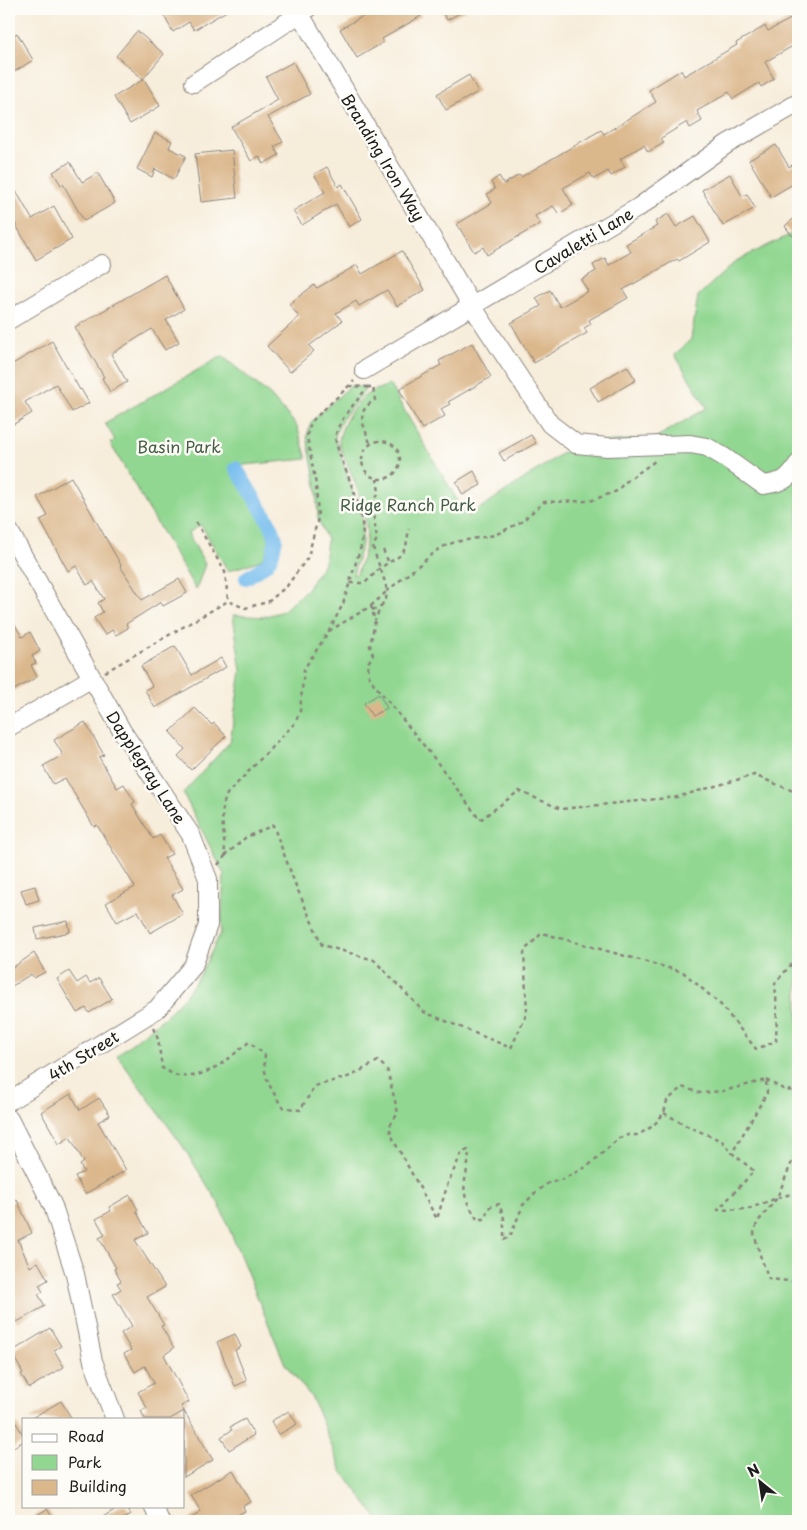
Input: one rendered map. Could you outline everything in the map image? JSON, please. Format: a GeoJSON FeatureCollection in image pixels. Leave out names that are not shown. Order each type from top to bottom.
{"type":"FeatureCollection","features":[{"type":"Feature","properties":{"kind":"street"},"geometry":{"type":"LineString","coordinates":[[194,83],[301,10]]}},
{"type":"Feature","properties":{"kind":"street","name":"Branding Iron Way"},"geometry":{"type":"LineString","coordinates":[[301,10],[472,306],[550,424],[576,444],[608,448],[668,444],[690,444],[707,447],[763,485],[781,482],[792,473],[798,464]]}},
{"type":"Feature","properties":{"kind":"street","name":"Cavaletti Lane"},"geometry":{"type":"LineString","coordinates":[[364,370],[639,206],[728,144],[798,103]]}},
{"type":"Feature","properties":{"kind":"street"},"geometry":{"type":"LineString","coordinates":[[9,320],[102,264]]}},
{"type":"Feature","properties":{"kind":"street","name":"Dapplegray Lane"},"geometry":{"type":"LineString","coordinates":[[9,531],[127,739],[191,835],[208,879],[208,925],[193,966],[152,1012]]}},
{"type":"Feature","properties":{"kind":"street"},"geometry":{"type":"LineString","coordinates":[[9,727],[92,678]]}},
{"type":"Feature","properties":{"kind":"street","name":"4th Street"},"geometry":{"type":"LineString","coordinates":[[9,1101],[152,1012]]}},
{"type":"Feature","properties":{"kind":"street"},"geometry":{"type":"LineString","coordinates":[[9,1119],[53,1206],[75,1274],[93,1361],[115,1418]]}},
{"type":"Feature","properties":{"kind":"street"},"geometry":{"type":"LineString","coordinates":[[154,1508],[160,1521]]}},
{"type":"Feature","properties":{"kind":"path"},"geometry":{"type":"LineString","coordinates":[[228,601],[244,608],[268,602],[287,586],[308,557],[318,518],[316,485],[307,436],[308,430],[311,422],[350,386],[364,370]]}},
{"type":"Feature","properties":{"kind":"path"},"geometry":{"type":"LineString","coordinates":[[350,386],[374,387],[375,400],[368,404],[362,412],[362,420],[370,443]]}},
{"type":"Feature","properties":{"kind":"path"},"geometry":{"type":"LineString","coordinates":[[225,856],[221,814],[223,802],[227,794],[295,723],[300,711],[304,669],[329,631],[350,583],[362,543],[363,521],[335,438],[336,430],[354,402],[367,387]]}},
{"type":"Feature","properties":{"kind":"path"},"geometry":{"type":"LineString","coordinates":[[378,440],[391,443],[397,448],[400,456],[399,466],[394,474],[386,478],[377,479],[368,474],[362,462],[362,453],[370,443],[378,440]]}},
{"type":"Feature","properties":{"kind":"path"},"geometry":{"type":"LineString","coordinates":[[371,608],[387,591],[440,548],[455,542],[494,535],[521,522],[544,502],[590,501],[617,491],[624,483],[667,451],[668,444]]}},
{"type":"Feature","properties":{"kind":"path"},"geometry":{"type":"LineString","coordinates":[[377,479],[380,492],[372,506],[376,539],[372,547],[387,591],[386,599],[375,621],[370,646],[373,655],[368,662],[369,676],[480,820],[519,791],[561,809],[677,797],[754,775],[798,793]]}},
{"type":"Feature","properties":{"kind":"path"},"geometry":{"type":"LineString","coordinates":[[196,522],[225,572],[228,601]]}},
{"type":"Feature","properties":{"kind":"path"},"geometry":{"type":"LineString","coordinates":[[350,583],[365,583],[380,568],[401,555],[406,547],[409,529]]}},
{"type":"Feature","properties":{"kind":"path"},"geometry":{"type":"LineString","coordinates":[[383,550],[389,563]]}},
{"type":"Feature","properties":{"kind":"path"},"geometry":{"type":"LineString","coordinates":[[92,678],[228,601]]}},
{"type":"Feature","properties":{"kind":"path"},"geometry":{"type":"LineString","coordinates":[[329,631],[371,608],[381,606]]}},
{"type":"Feature","properties":{"kind":"path"},"geometry":{"type":"LineString","coordinates":[[371,608],[375,621]]}},
{"type":"Feature","properties":{"kind":"path"},"geometry":{"type":"LineString","coordinates":[[208,879],[225,856],[245,838],[273,825],[296,886],[322,945],[374,960],[424,1012],[511,1048],[528,1013],[524,952],[542,933],[683,972],[721,1006],[756,1049],[776,1041],[777,1009],[775,983],[798,957]]}},
{"type":"Feature","properties":{"kind":"path"},"geometry":{"type":"LineString","coordinates":[[152,1012],[162,1068],[179,1076],[196,1075],[217,1068],[248,1042],[265,1055],[264,1068],[267,1082],[282,1106],[300,1110],[314,1086],[351,1076],[378,1061],[387,1069],[398,1113],[390,1127],[394,1141],[437,1219],[448,1183],[462,1152],[468,1150],[464,1195],[477,1219],[485,1219],[488,1208],[499,1204],[504,1218],[504,1240],[510,1237],[523,1206],[534,1194],[551,1181],[559,1181],[588,1166],[619,1138],[628,1135],[638,1136],[653,1126],[664,1113],[667,1101],[682,1087],[700,1093],[723,1090],[766,1080],[786,1090],[798,1091]]}},
{"type":"Feature","properties":{"kind":"path"},"geometry":{"type":"LineString","coordinates":[[732,1153],[767,1094],[766,1080]]}},
{"type":"Feature","properties":{"kind":"path"},"geometry":{"type":"LineString","coordinates":[[664,1113],[687,1126],[722,1140],[732,1153],[754,1171],[718,1210],[748,1209],[798,1192]]}},
{"type":"Feature","properties":{"kind":"path"},"geometry":{"type":"LineString","coordinates":[[798,1147],[776,1198],[757,1223],[754,1233],[769,1279],[798,1282]]}},
{"type":"Feature","properties":{"kind":"green space","name":"Ridge Ranch Park"},"geometry":{"type":"Polygon","coordinates":[[[798,231],[798,1521],[379,1521],[342,1471],[312,1398],[285,1364],[219,1204],[182,1145],[117,1055],[165,1017],[185,996],[200,975],[221,932],[224,874],[183,793],[230,742],[241,671],[233,615],[263,617],[283,611],[307,589],[324,563],[327,540],[318,518],[316,485],[307,436],[311,422],[350,386],[367,387],[344,417],[335,438],[363,521],[362,543],[353,575],[357,574],[364,553],[366,541],[365,517],[358,491],[339,444],[342,430],[349,415],[366,395],[389,384],[467,517],[576,444],[655,438],[707,408],[675,355],[691,339],[698,296],[736,261],[798,231]]]}},
{"type":"Feature","properties":{"kind":"green space","name":"Basin Park"},"geometry":{"type":"Polygon","coordinates":[[[222,356],[270,395],[297,426],[307,459],[234,466],[231,472],[264,524],[269,538],[268,547],[261,560],[228,571],[201,525],[188,533],[205,564],[196,590],[110,443],[115,440],[105,423],[222,356]]]}},
{"type":"Feature","properties":{"kind":"building"},"geometry":{"type":"Polygon","coordinates":[[[160,9],[230,9],[194,30],[189,22],[173,32],[160,9]]]}},
{"type":"Feature","properties":{"kind":"building"},"geometry":{"type":"Polygon","coordinates":[[[376,9],[417,9],[421,16],[382,39],[384,42],[357,58],[340,29],[376,9]]]}},
{"type":"Feature","properties":{"kind":"building"},"geometry":{"type":"Polygon","coordinates":[[[440,9],[467,9],[447,20],[440,9]]]}},
{"type":"Feature","properties":{"kind":"building"},"geometry":{"type":"Polygon","coordinates":[[[798,15],[798,43],[765,62],[774,79],[761,87],[759,83],[733,99],[729,92],[697,111],[702,121],[690,128],[687,122],[661,138],[664,143],[648,152],[644,145],[620,159],[625,167],[611,176],[608,171],[594,179],[590,173],[563,188],[573,205],[559,214],[553,206],[535,216],[540,224],[487,255],[483,247],[474,252],[457,224],[492,203],[487,194],[495,189],[491,182],[499,176],[504,184],[519,175],[521,177],[601,130],[604,134],[656,102],[649,90],[681,70],[684,76],[765,26],[768,31],[798,15]]]}},
{"type":"Feature","properties":{"kind":"building"},"geometry":{"type":"Polygon","coordinates":[[[137,31],[164,54],[143,79],[116,56],[137,31]]]}},
{"type":"Feature","properties":{"kind":"building"},"geometry":{"type":"Polygon","coordinates":[[[17,33],[33,60],[9,75],[9,38],[17,33]]]}},
{"type":"Feature","properties":{"kind":"building"},"geometry":{"type":"Polygon","coordinates":[[[293,62],[310,94],[268,117],[283,142],[274,147],[279,155],[263,164],[259,156],[251,161],[231,127],[278,100],[266,77],[293,62]]]}},
{"type":"Feature","properties":{"kind":"building"},"geometry":{"type":"Polygon","coordinates":[[[469,75],[478,92],[446,110],[437,94],[469,75]]]}},
{"type":"Feature","properties":{"kind":"building"},"geometry":{"type":"Polygon","coordinates":[[[144,79],[160,106],[130,124],[114,97],[144,79]]]}},
{"type":"Feature","properties":{"kind":"building"},"geometry":{"type":"Polygon","coordinates":[[[155,133],[172,141],[169,148],[186,156],[174,179],[155,169],[152,177],[137,169],[155,133]]]}},
{"type":"Feature","properties":{"kind":"building"},"geometry":{"type":"Polygon","coordinates":[[[776,145],[789,167],[794,164],[798,171],[798,181],[771,197],[749,160],[776,145]]]}},
{"type":"Feature","properties":{"kind":"building"},"geometry":{"type":"Polygon","coordinates":[[[232,150],[237,198],[201,202],[195,154],[232,150]]]}},
{"type":"Feature","properties":{"kind":"building"},"geometry":{"type":"Polygon","coordinates":[[[70,162],[82,182],[98,173],[115,203],[84,221],[63,184],[61,185],[53,172],[70,162]]]}},
{"type":"Feature","properties":{"kind":"building"},"geometry":{"type":"Polygon","coordinates":[[[327,167],[338,187],[342,184],[362,219],[349,227],[336,204],[302,225],[293,211],[325,192],[314,174],[327,167]]]}},
{"type":"Feature","properties":{"kind":"building"},"geometry":{"type":"Polygon","coordinates":[[[730,174],[742,196],[747,194],[755,208],[723,226],[702,190],[730,174]]]}},
{"type":"Feature","properties":{"kind":"building"},"geometry":{"type":"Polygon","coordinates":[[[16,191],[32,219],[54,206],[72,239],[36,260],[9,213],[9,195],[16,191]]]}},
{"type":"Feature","properties":{"kind":"building"},"geometry":{"type":"Polygon","coordinates":[[[668,214],[676,227],[695,216],[710,242],[679,261],[677,259],[623,290],[628,298],[589,320],[591,324],[584,328],[587,333],[534,363],[511,323],[541,306],[536,298],[550,290],[560,307],[588,291],[581,280],[596,271],[593,265],[605,258],[609,265],[631,252],[626,244],[657,226],[655,222],[668,214]]]}},
{"type":"Feature","properties":{"kind":"building"},"geometry":{"type":"Polygon","coordinates":[[[798,215],[798,231],[792,236],[785,226],[798,215]]]}},
{"type":"Feature","properties":{"kind":"building"},"geometry":{"type":"Polygon","coordinates":[[[402,251],[425,290],[397,306],[387,290],[359,306],[356,301],[336,313],[342,321],[309,346],[314,351],[290,372],[267,346],[299,317],[289,304],[314,285],[317,288],[357,265],[362,274],[402,251]]]}},
{"type":"Feature","properties":{"kind":"building"},"geometry":{"type":"Polygon","coordinates":[[[165,275],[184,309],[166,320],[179,342],[165,350],[152,329],[111,354],[127,382],[110,392],[102,378],[104,377],[75,327],[165,275]]]}},
{"type":"Feature","properties":{"kind":"building"},"geometry":{"type":"Polygon","coordinates":[[[52,341],[89,403],[72,412],[56,384],[25,402],[32,413],[9,427],[9,366],[52,341]]]}},
{"type":"Feature","properties":{"kind":"building"},"geometry":{"type":"Polygon","coordinates":[[[472,343],[491,377],[448,402],[450,404],[441,409],[445,416],[422,429],[399,389],[441,365],[439,361],[472,343]]]}},
{"type":"Feature","properties":{"kind":"building"},"geometry":{"type":"Polygon","coordinates":[[[627,366],[636,380],[598,402],[590,388],[627,366]]]}},
{"type":"Feature","properties":{"kind":"building"},"geometry":{"type":"Polygon","coordinates":[[[531,435],[536,443],[504,461],[499,453],[531,435]]]}},
{"type":"Feature","properties":{"kind":"building"},"geometry":{"type":"Polygon","coordinates":[[[474,471],[481,485],[463,495],[456,482],[474,471]]]}},
{"type":"Feature","properties":{"kind":"building"},"geometry":{"type":"Polygon","coordinates":[[[71,477],[120,566],[142,600],[179,579],[187,593],[163,606],[161,602],[126,624],[128,628],[116,635],[112,630],[105,635],[94,618],[103,612],[98,603],[104,599],[93,581],[87,585],[76,566],[68,571],[40,520],[48,516],[37,497],[71,477]]]}},
{"type":"Feature","properties":{"kind":"building"},"geometry":{"type":"Polygon","coordinates":[[[9,614],[22,637],[30,632],[40,651],[32,656],[36,663],[31,665],[37,677],[9,693],[9,614]]]}},
{"type":"Feature","properties":{"kind":"building"},"geometry":{"type":"Polygon","coordinates":[[[175,646],[192,675],[221,658],[226,667],[155,708],[145,690],[152,686],[141,666],[175,646]]]}},
{"type":"Feature","properties":{"kind":"building"},"geometry":{"type":"Polygon","coordinates":[[[379,694],[387,708],[372,716],[364,703],[379,694]]]}},
{"type":"Feature","properties":{"kind":"building"},"geometry":{"type":"Polygon","coordinates":[[[195,708],[212,725],[214,723],[226,736],[191,770],[178,756],[185,749],[170,732],[195,708]]]}},
{"type":"Feature","properties":{"kind":"building"},"geometry":{"type":"Polygon","coordinates":[[[85,722],[104,755],[99,757],[117,788],[124,784],[135,802],[132,804],[153,839],[160,835],[172,854],[164,858],[183,889],[172,895],[183,914],[150,933],[138,911],[117,922],[106,903],[135,887],[97,825],[94,827],[65,778],[53,784],[43,766],[63,755],[54,740],[85,722]]]}},
{"type":"Feature","properties":{"kind":"building"},"geometry":{"type":"Polygon","coordinates":[[[35,886],[39,900],[26,904],[21,890],[35,886]]]}},
{"type":"Feature","properties":{"kind":"building"},"geometry":{"type":"Polygon","coordinates":[[[68,921],[70,932],[37,939],[35,928],[68,921]]]}},
{"type":"Feature","properties":{"kind":"building"},"geometry":{"type":"Polygon","coordinates":[[[34,953],[45,972],[34,978],[31,974],[9,988],[9,970],[34,953]]]}},
{"type":"Feature","properties":{"kind":"building"},"geometry":{"type":"Polygon","coordinates":[[[69,971],[77,983],[86,977],[90,983],[99,978],[112,999],[89,1013],[86,1008],[77,1013],[57,979],[69,971]]]}},
{"type":"Feature","properties":{"kind":"building"},"geometry":{"type":"Polygon","coordinates":[[[71,1094],[80,1110],[99,1098],[110,1115],[98,1122],[126,1170],[85,1194],[75,1176],[84,1172],[80,1165],[84,1162],[70,1137],[59,1144],[41,1112],[71,1094]]]}},
{"type":"Feature","properties":{"kind":"building"},"geometry":{"type":"Polygon","coordinates":[[[130,1195],[148,1233],[135,1240],[165,1287],[147,1297],[164,1325],[161,1326],[174,1348],[164,1355],[189,1402],[181,1406],[184,1411],[172,1418],[144,1418],[141,1411],[147,1408],[138,1392],[154,1383],[145,1366],[135,1372],[124,1354],[131,1350],[121,1333],[132,1326],[113,1294],[121,1289],[117,1283],[121,1281],[99,1238],[105,1235],[96,1219],[111,1211],[109,1207],[130,1195]]]}},
{"type":"Feature","properties":{"kind":"building"},"geometry":{"type":"Polygon","coordinates":[[[17,1200],[32,1233],[18,1240],[30,1267],[38,1262],[48,1280],[39,1285],[43,1292],[38,1294],[45,1306],[17,1322],[9,1308],[9,1203],[17,1200]]]}},
{"type":"Feature","properties":{"kind":"building"},"geometry":{"type":"Polygon","coordinates":[[[50,1328],[61,1346],[54,1350],[64,1367],[29,1388],[11,1352],[50,1328]]]}},
{"type":"Feature","properties":{"kind":"building"},"geometry":{"type":"Polygon","coordinates":[[[235,1334],[241,1347],[235,1350],[247,1381],[235,1386],[217,1342],[235,1334]]]}},
{"type":"Feature","properties":{"kind":"building"},"geometry":{"type":"Polygon","coordinates":[[[61,1401],[71,1418],[32,1418],[61,1401]]]}},
{"type":"Feature","properties":{"kind":"building"},"geometry":{"type":"Polygon","coordinates":[[[184,1411],[213,1460],[185,1476],[185,1418],[184,1411]]]}},
{"type":"Feature","properties":{"kind":"building"},"geometry":{"type":"Polygon","coordinates":[[[289,1411],[297,1424],[278,1435],[271,1421],[289,1411]]]}},
{"type":"Feature","properties":{"kind":"building"},"geometry":{"type":"Polygon","coordinates":[[[245,1419],[254,1435],[229,1450],[221,1437],[232,1430],[230,1427],[245,1419]]]}},
{"type":"Feature","properties":{"kind":"building"},"geometry":{"type":"Polygon","coordinates":[[[16,1423],[22,1433],[22,1442],[12,1448],[9,1441],[9,1427],[16,1423]]]}},
{"type":"Feature","properties":{"kind":"building"},"geometry":{"type":"Polygon","coordinates":[[[233,1470],[251,1502],[243,1506],[245,1511],[227,1521],[187,1521],[201,1512],[191,1495],[233,1470]]]}},
{"type":"Feature","properties":{"kind":"building"},"geometry":{"type":"Polygon","coordinates":[[[118,1508],[127,1508],[131,1515],[120,1521],[96,1521],[118,1508]]]}},
{"type":"Feature","properties":{"kind":"building"},"geometry":{"type":"Polygon","coordinates":[[[47,1509],[55,1521],[27,1521],[47,1509]]]}},
{"type":"Feature","properties":{"kind":"waterway"},"geometry":{"type":"LineString","coordinates":[[236,468],[272,527],[276,539],[272,556],[267,564],[246,578]]}}]}
